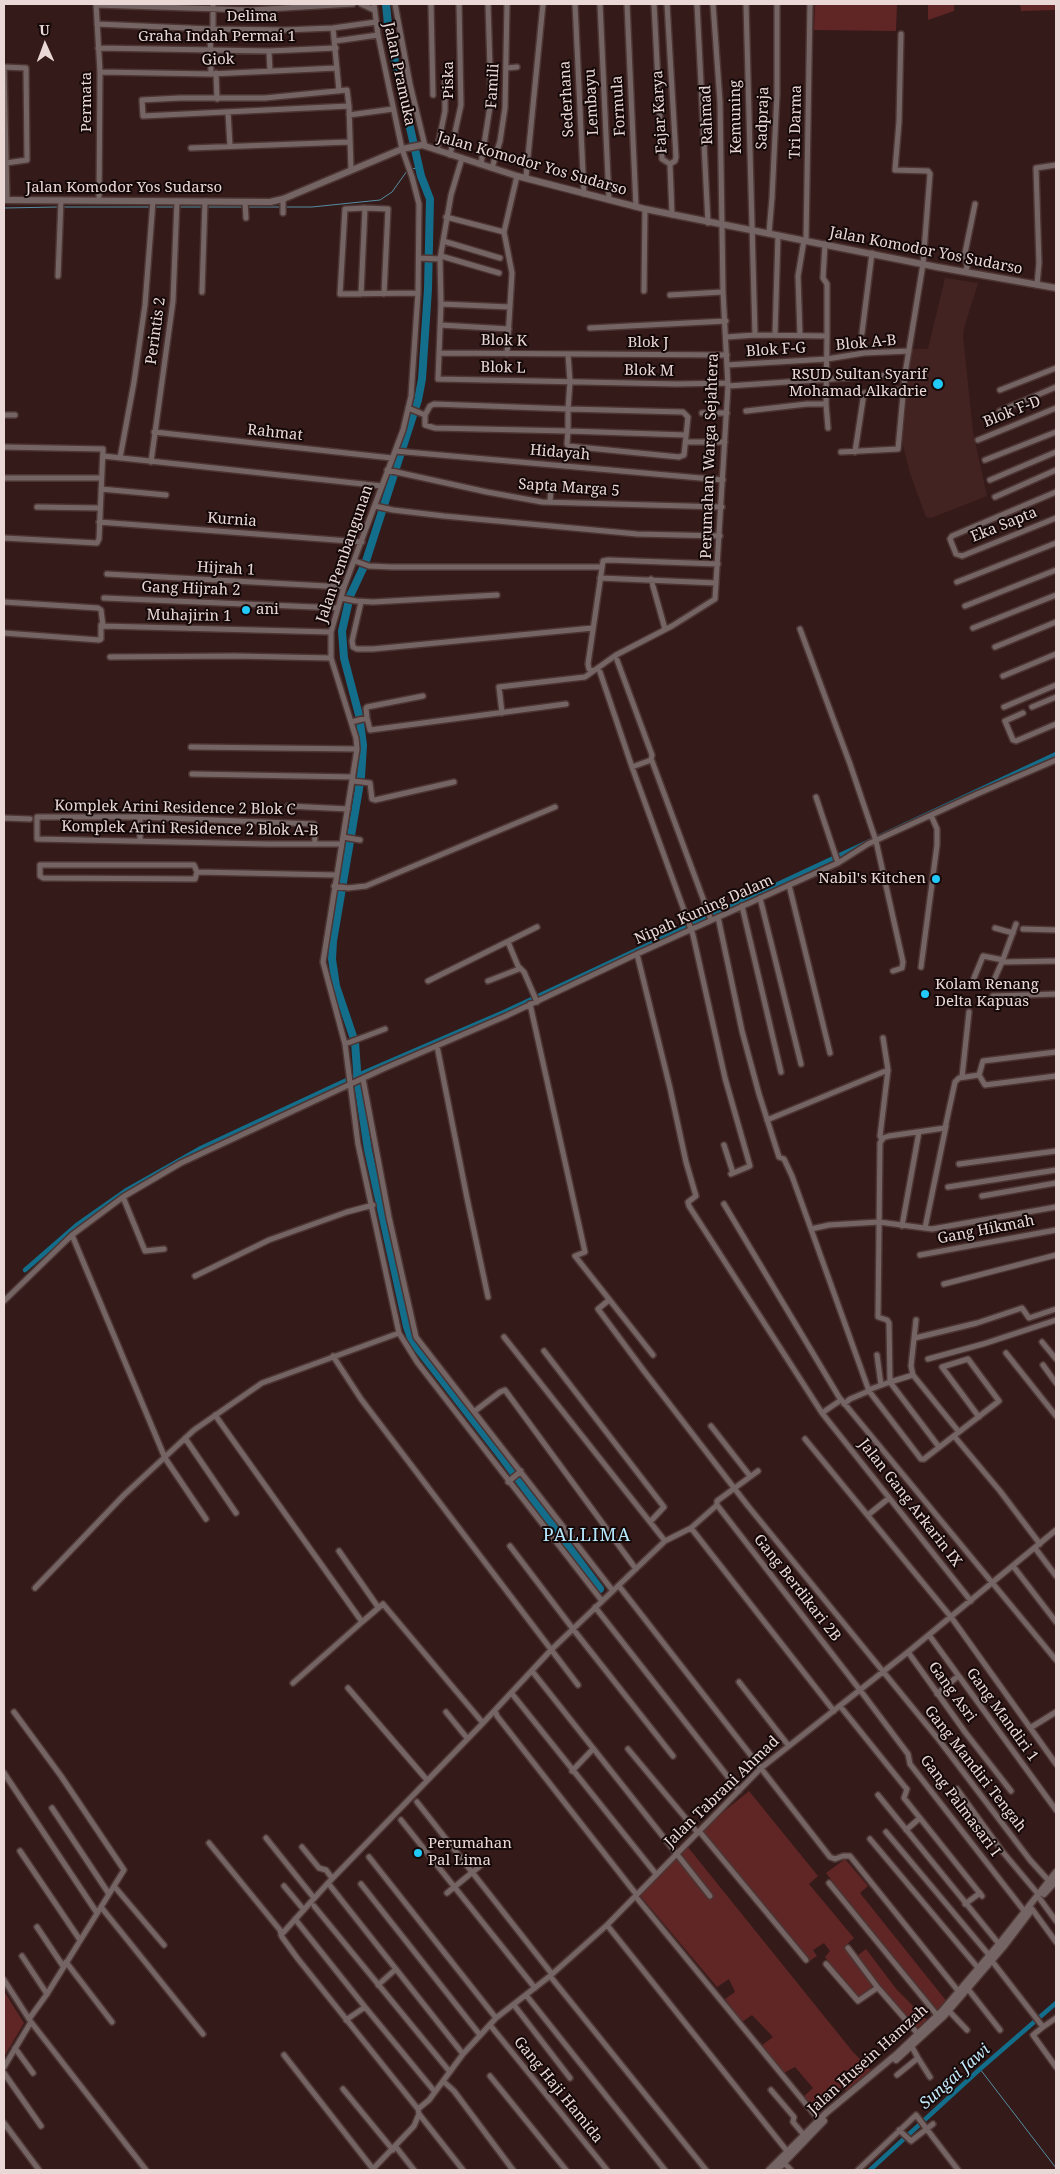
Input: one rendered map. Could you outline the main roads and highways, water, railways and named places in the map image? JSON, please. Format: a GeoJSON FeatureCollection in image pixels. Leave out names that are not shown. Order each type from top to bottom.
{"type":"FeatureCollection","features":[{"type":"Feature","properties":{"kind":"waterway"},"geometry":{"type":"LineString","coordinates":[[386,4],[389,35],[421,176],[430,199],[428,289],[422,379],[418,400],[365,564],[350,596],[342,631],[344,658],[359,715],[363,745],[361,777],[333,941],[332,959],[336,986],[355,1042],[358,1084],[368,1150],[407,1327],[412,1341],[600,1589]]}},
{"type":"Feature","properties":{"kind":"waterway"},"geometry":{"type":"LineString","coordinates":[[410,169],[419,168]]}},
{"type":"Feature","properties":{"kind":"waterway"},"geometry":{"type":"LineString","coordinates":[[284,207],[312,207],[380,200],[392,192],[407,171]]}},
{"type":"Feature","properties":{"kind":"waterway"},"geometry":{"type":"LineString","coordinates":[[4,208],[58,207]]}},
{"type":"Feature","properties":{"kind":"waterway"},"geometry":{"type":"LineString","coordinates":[[62,207],[150,207]]}},
{"type":"Feature","properties":{"kind":"waterway"},"geometry":{"type":"LineString","coordinates":[[154,207],[175,207]]}},
{"type":"Feature","properties":{"kind":"waterway"},"geometry":{"type":"LineString","coordinates":[[179,207],[203,207]]}},
{"type":"Feature","properties":{"kind":"waterway"},"geometry":{"type":"LineString","coordinates":[[207,207],[243,207]]}},
{"type":"Feature","properties":{"kind":"waterway"},"geometry":{"type":"LineString","coordinates":[[247,207],[280,207]]}},
{"type":"Feature","properties":{"kind":"waterway"},"geometry":{"type":"LineString","coordinates":[[25,1270],[78,1224],[125,1191],[201,1148],[351,1078],[504,1012],[1056,754]]}},
{"type":"Feature","properties":{"kind":"waterway","name":"Sungai Jawi"},"geometry":{"type":"LineString","coordinates":[[870,2170],[980,2069],[1056,2003]]}},
{"type":"Feature","properties":{"kind":"waterway"},"geometry":{"type":"LineString","coordinates":[[980,2069],[1056,2168]]}},
{"type":"Feature","properties":{"kind":"place","name":"RSUD Sultan Syarif Mohamad Alkadrie"},"geometry":{"type":"Point","coordinates":[938,384]}},
{"type":"Feature","properties":{"kind":"place","name":"ani"},"geometry":{"type":"Point","coordinates":[246,610]}},
{"type":"Feature","properties":{"kind":"place","name":"Nabil's Kitchen"},"geometry":{"type":"Point","coordinates":[936,879]}},
{"type":"Feature","properties":{"kind":"place","name":"Kolam Renang Delta Kapuas"},"geometry":{"type":"Point","coordinates":[925,994]}},
{"type":"Feature","properties":{"kind":"place","name":"Perumahan Pal Lima"},"geometry":{"type":"Point","coordinates":[418,1853]}},
{"type":"Feature","properties":{"kind":"district","name":"PALLIMA"},"geometry":{"type":"Point","coordinates":[587,1536]}}]}
